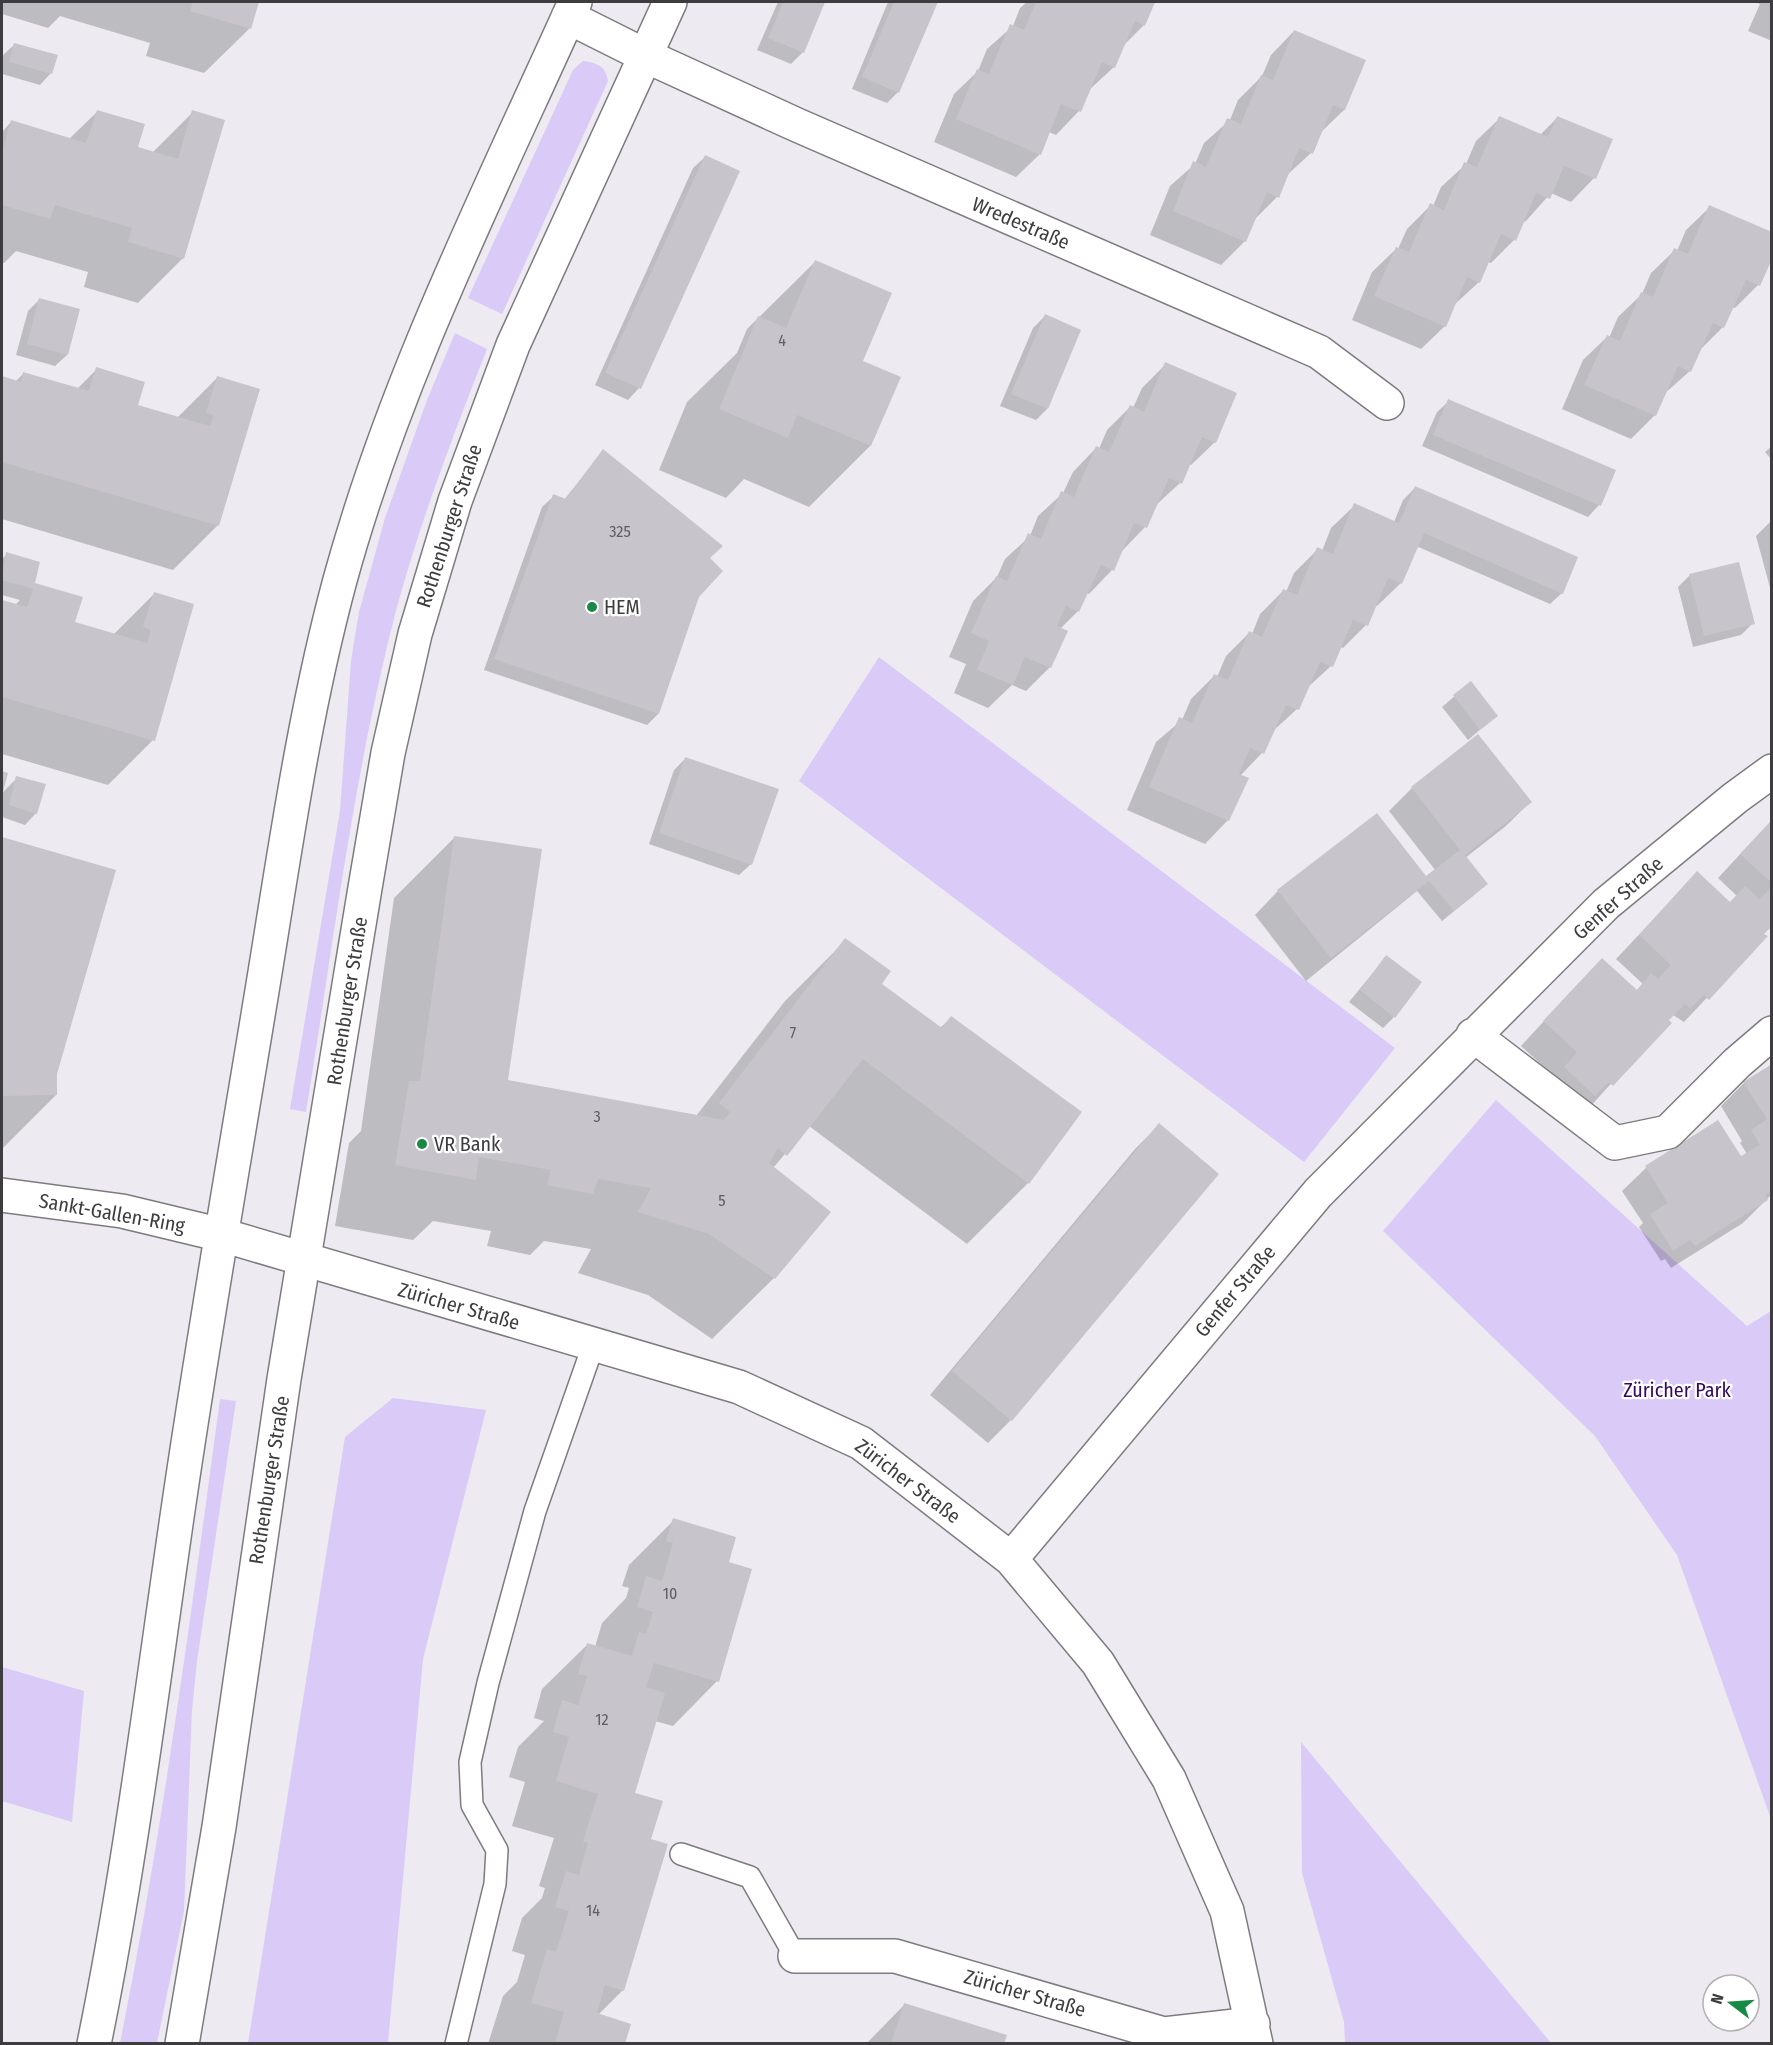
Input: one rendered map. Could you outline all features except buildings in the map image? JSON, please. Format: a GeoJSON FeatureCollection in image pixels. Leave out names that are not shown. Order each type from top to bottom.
{"type":"FeatureCollection","features":[{"type":"Feature","properties":{"kind":"street","name":"Rothenburger Straße"},"geometry":{"type":"LineString","coordinates":[[182,2043],[217,1839],[258,1552],[304,1260],[388,753],[415,634],[455,501],[513,345],[670,2]]}},
{"type":"Feature","properties":{"kind":"street","name":"Wredestraße"},"geometry":{"type":"LineString","coordinates":[[572,9],[646,56],[807,130],[1319,352],[1387,403]]}},
{"type":"Feature","properties":{"kind":"street"},"geometry":{"type":"LineString","coordinates":[[94,2043],[143,1762],[179,1505],[222,1235],[300,762],[319,666],[341,577],[371,478],[412,369],[572,9]]}},
{"type":"Feature","properties":{"kind":"street","name":"Genfer Straße"},"geometry":{"type":"LineString","coordinates":[[1011,1559],[1318,1193],[1606,904],[1772,771]]}},
{"type":"Feature","properties":{"kind":"street"},"geometry":{"type":"LineString","coordinates":[[1473,1035],[1616,1143],[1668,1132],[1737,1063],[1772,1033]]}},
{"type":"Feature","properties":{"kind":"street","name":"Sankt-Gallen-Ring"},"geometry":{"type":"LineString","coordinates":[[2,1195],[122,1211],[222,1235]]}},
{"type":"Feature","properties":{"kind":"street","name":"Züricher Straße"},"geometry":{"type":"LineString","coordinates":[[222,1235],[593,1346],[739,1387],[861,1443],[1011,1559],[1098,1663],[1169,1779],[1227,1911],[1255,2034],[1164,2034],[895,1956],[795,1956]]}},
{"type":"Feature","properties":{"kind":"lane"},"geometry":{"type":"LineString","coordinates":[[456,2043],[495,1873],[496,1850],[472,1805],[470,1762],[535,1511],[593,1346]]}},
{"type":"Feature","properties":{"kind":"lane"},"geometry":{"type":"LineString","coordinates":[[681,1854],[750,1877],[795,1956]]}},
{"type":"Feature","properties":{"kind":"green space"},"geometry":{"type":"Polygon","coordinates":[[[583,61],[600,66],[608,81],[502,314],[468,298],[573,70],[583,61]]]}},
{"type":"Feature","properties":{"kind":"green space"},"geometry":{"type":"Polygon","coordinates":[[[455,333],[487,349],[431,499],[406,574],[386,651],[351,823],[306,1112],[290,1109],[340,811],[351,661],[359,612],[385,518],[427,400],[455,333]]]}},
{"type":"Feature","properties":{"kind":"green space"},"geometry":{"type":"Polygon","coordinates":[[[879,657],[1395,1048],[1304,1162],[799,781],[879,657]]]}},
{"type":"Feature","properties":{"kind":"green space","name":"Züricher Park"},"geometry":{"type":"Polygon","coordinates":[[[1496,1100],[1747,1326],[1771,1311],[1771,1819],[1677,1555],[1595,1436],[1383,1231],[1496,1100]]]}},
{"type":"Feature","properties":{"kind":"green space"},"geometry":{"type":"Polygon","coordinates":[[[393,1398],[486,1410],[423,1659],[388,2043],[248,2043],[345,1437],[393,1398]]]}},
{"type":"Feature","properties":{"kind":"green space"},"geometry":{"type":"Polygon","coordinates":[[[220,1399],[236,1401],[197,1661],[192,1710],[184,1911],[157,2043],[120,2043],[163,1802],[220,1399]]]}},
{"type":"Feature","properties":{"kind":"green space"},"geometry":{"type":"Polygon","coordinates":[[[2,1667],[84,1691],[72,1822],[2,1801],[2,1667]]]}},
{"type":"Feature","properties":{"kind":"green space"},"geometry":{"type":"Polygon","coordinates":[[[1301,1742],[1551,2043],[1345,2043],[1344,2022],[1302,1873],[1301,1742]]]}},
{"type":"Feature","properties":{"kind":"place","name":"HEM"},"geometry":{"type":"Point","coordinates":[592,607]}},
{"type":"Feature","properties":{"kind":"place","name":"VR Bank"},"geometry":{"type":"Point","coordinates":[422,1144]}}]}
